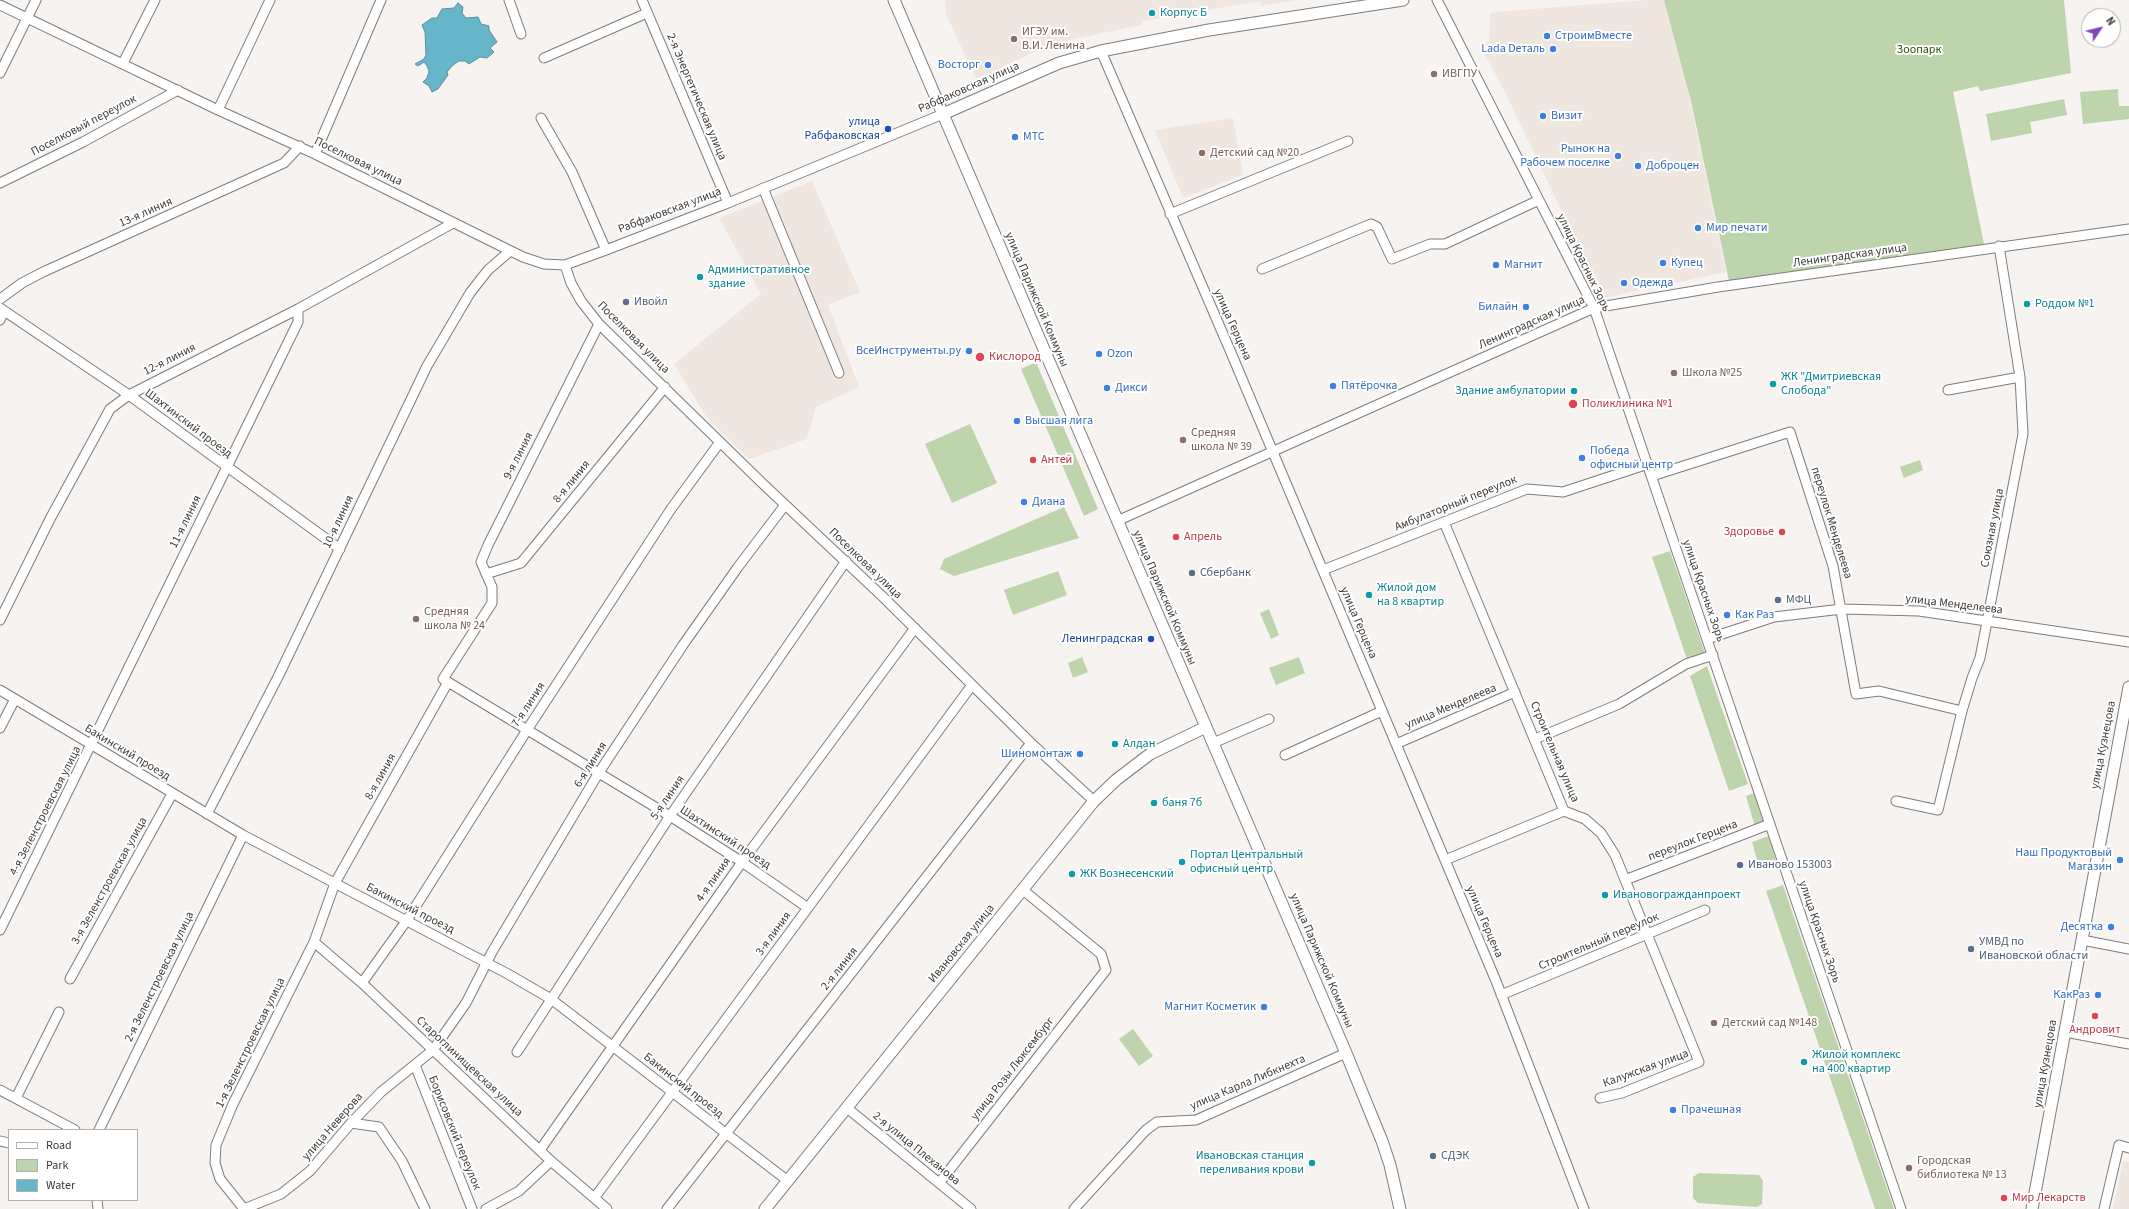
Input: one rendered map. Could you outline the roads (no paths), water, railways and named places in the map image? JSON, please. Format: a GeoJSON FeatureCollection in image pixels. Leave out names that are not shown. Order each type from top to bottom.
{"type":"FeatureCollection","features":[{"type":"Feature","properties":{"kind":"main road","name":"улица Парижской Коммуны"},"geometry":{"type":"LineString","coordinates":[[894,0],[1346,1053],[1384,1147],[1400,1209]]}},
{"type":"Feature","properties":{"kind":"main road","name":"Рабфаковская улица"},"geometry":{"type":"LineString","coordinates":[[943,114],[1060,63],[1100,51],[1209,30],[1403,0]]}},
{"type":"Feature","properties":{"kind":"main road","name":"улица Кузнецова"},"geometry":{"type":"LineString","coordinates":[[2032,1209],[2129,687]]}},
{"type":"Feature","properties":{"kind":"main road","name":"Ивановская улица"},"geometry":{"type":"LineString","coordinates":[[765,1209],[1094,801],[1116,780],[1150,754],[1206,727]]}},
{"type":"Feature","properties":{"kind":"street"},"geometry":{"type":"LineString","coordinates":[[0,73],[36,0]]}},
{"type":"Feature","properties":{"kind":"street"},"geometry":{"type":"LineString","coordinates":[[123,64],[155,0]]}},
{"type":"Feature","properties":{"kind":"street"},"geometry":{"type":"LineString","coordinates":[[218,110],[270,0]]}},
{"type":"Feature","properties":{"kind":"street"},"geometry":{"type":"LineString","coordinates":[[315,154],[380,0]]}},
{"type":"Feature","properties":{"kind":"street"},"geometry":{"type":"LineString","coordinates":[[509,0],[521,34]]}},
{"type":"Feature","properties":{"kind":"street","name":"2-я Энергетическая улица"},"geometry":{"type":"LineString","coordinates":[[642,0],[728,203]]}},
{"type":"Feature","properties":{"kind":"street","name":"улица Красных Зорь"},"geometry":{"type":"LineString","coordinates":[[1437,0],[1594,308],[1900,1208]]}},
{"type":"Feature","properties":{"kind":"street","name":"Поселковая улица"},"geometry":{"type":"LineString","coordinates":[[0,5],[218,110],[300,146],[510,251],[537,263],[565,265],[571,284],[581,301],[599,324],[720,442],[846,561],[1031,743],[1094,801]]}},
{"type":"Feature","properties":{"kind":"street"},"geometry":{"type":"LineString","coordinates":[[544,58],[647,13]]}},
{"type":"Feature","properties":{"kind":"street","name":"улица Герцена"},"geometry":{"type":"LineString","coordinates":[[1100,51],[1273,452],[1445,860],[1501,995],[1584,1209]]}},
{"type":"Feature","properties":{"kind":"street","name":"Поселковый переулок"},"geometry":{"type":"LineString","coordinates":[[0,183],[83,142],[178,90]]}},
{"type":"Feature","properties":{"kind":"street","name":"Рабфаковская улица"},"geometry":{"type":"LineString","coordinates":[[565,265],[728,203],[943,114]]}},
{"type":"Feature","properties":{"kind":"street"},"geometry":{"type":"LineString","coordinates":[[542,118],[572,172],[606,250]]}},
{"type":"Feature","properties":{"kind":"street"},"geometry":{"type":"LineString","coordinates":[[1170,214],[1348,141]]}},
{"type":"Feature","properties":{"kind":"street","name":"13-я линия"},"geometry":{"type":"LineString","coordinates":[[0,299],[22,283],[43,272],[284,163],[300,146]]}},
{"type":"Feature","properties":{"kind":"street"},"geometry":{"type":"LineString","coordinates":[[763,188],[839,373]]}},
{"type":"Feature","properties":{"kind":"street"},"geometry":{"type":"LineString","coordinates":[[1262,268],[1371,224],[1377,226],[1392,259],[1430,244],[1445,244],[1539,200]]}},
{"type":"Feature","properties":{"kind":"street","name":"12-я линия"},"geometry":{"type":"LineString","coordinates":[[0,620],[50,519],[110,409],[129,395],[298,309],[454,223]]}},
{"type":"Feature","properties":{"kind":"street","name":"Ленинградская улица"},"geometry":{"type":"LineString","coordinates":[[1117,522],[1594,308],[1678,293],[1999,246],[2129,229]]}},
{"type":"Feature","properties":{"kind":"street","name":"Союзная улица"},"geometry":{"type":"LineString","coordinates":[[1896,801],[1938,810],[1962,711],[1980,658],[2023,434],[2020,377],[1999,246]]}},
{"type":"Feature","properties":{"kind":"street","name":"10-я линия"},"geometry":{"type":"LineString","coordinates":[[207,814],[278,677],[427,366],[470,293],[488,270],[510,251]]}},
{"type":"Feature","properties":{"kind":"street"},"geometry":{"type":"LineString","coordinates":[[0,320],[2,309]]}},
{"type":"Feature","properties":{"kind":"street","name":"Шахтинский проезд"},"geometry":{"type":"LineString","coordinates":[[2,309],[129,395],[340,549]]}},
{"type":"Feature","properties":{"kind":"street","name":"11-я линия"},"geometry":{"type":"LineString","coordinates":[[92,745],[226,467],[298,322],[298,309]]}},
{"type":"Feature","properties":{"kind":"street","name":"9-я линия"},"geometry":{"type":"LineString","coordinates":[[492,603],[492,587],[481,562],[488,545],[599,324]]}},
{"type":"Feature","properties":{"kind":"street"},"geometry":{"type":"LineString","coordinates":[[1948,390],[2020,377]]}},
{"type":"Feature","properties":{"kind":"street","name":"8-я линия"},"geometry":{"type":"LineString","coordinates":[[486,574],[521,563],[665,387]]}},
{"type":"Feature","properties":{"kind":"street","name":"переулок Менделеева"},"geometry":{"type":"LineString","coordinates":[[1652,476],[1790,432],[1833,566],[1842,609],[1856,694],[1879,691],[1962,711]]}},
{"type":"Feature","properties":{"kind":"street","name":"7-я линия"},"geometry":{"type":"LineString","coordinates":[[362,983],[407,920],[527,730],[672,509],[720,442]]}},
{"type":"Feature","properties":{"kind":"street","name":"Амбулаторный переулок"},"geometry":{"type":"LineString","coordinates":[[1323,570],[1527,489],[1563,492],[1648,464]]}},
{"type":"Feature","properties":{"kind":"street","name":"6-я линия"},"geometry":{"type":"LineString","coordinates":[[433,1050],[466,1003],[486,962],[598,774],[688,639],[738,568],[786,505]]}},
{"type":"Feature","properties":{"kind":"street","name":"Строительная улица"},"geometry":{"type":"LineString","coordinates":[[1444,522],[1564,811],[1584,819],[1601,833],[1615,856],[1699,1062]]}},
{"type":"Feature","properties":{"kind":"street","name":"5-я линия"},"geometry":{"type":"LineString","coordinates":[[517,1052],[670,816],[846,561]]}},
{"type":"Feature","properties":{"kind":"street","name":"8-я линия"},"geometry":{"type":"LineString","coordinates":[[335,884],[445,680],[492,603]]}},
{"type":"Feature","properties":{"kind":"street","name":"улица Менделеева"},"geometry":{"type":"LineString","coordinates":[[1707,639],[1774,617],[1842,609],[1919,611],[2129,642]]}},
{"type":"Feature","properties":{"kind":"street","name":"4-я линия"},"geometry":{"type":"LineString","coordinates":[[540,1150],[742,862],[915,628]]}},
{"type":"Feature","properties":{"kind":"street"},"geometry":{"type":"LineString","coordinates":[[1535,739],[1619,704],[1686,664],[1713,655]]}},
{"type":"Feature","properties":{"kind":"street","name":"Шахтинский проезд"},"geometry":{"type":"LineString","coordinates":[[445,680],[598,774],[670,816],[742,862],[808,908]]}},
{"type":"Feature","properties":{"kind":"street","name":"3-я линия"},"geometry":{"type":"LineString","coordinates":[[595,1197],[972,685]]}},
{"type":"Feature","properties":{"kind":"street","name":"Бакинский проезд"},"geometry":{"type":"LineString","coordinates":[[0,690],[243,835],[486,962],[551,999],[613,1045],[671,1093],[788,1181]]}},
{"type":"Feature","properties":{"kind":"street","name":"улица Менделеева"},"geometry":{"type":"LineString","coordinates":[[1396,744],[1515,692]]}},
{"type":"Feature","properties":{"kind":"street"},"geometry":{"type":"LineString","coordinates":[[0,728],[15,699]]}},
{"type":"Feature","properties":{"kind":"street"},"geometry":{"type":"LineString","coordinates":[[1285,755],[1382,711]]}},
{"type":"Feature","properties":{"kind":"street"},"geometry":{"type":"LineString","coordinates":[[1213,743],[1269,719]]}},
{"type":"Feature","properties":{"kind":"street","name":"2-я линия"},"geometry":{"type":"LineString","coordinates":[[667,1209],[1031,743]]}},
{"type":"Feature","properties":{"kind":"street","name":"4-я Зеленстроевская улица"},"geometry":{"type":"LineString","coordinates":[[0,930],[92,745]]}},
{"type":"Feature","properties":{"kind":"street","name":"3-я Зеленстроевская улица"},"geometry":{"type":"LineString","coordinates":[[70,978],[172,794]]}},
{"type":"Feature","properties":{"kind":"street"},"geometry":{"type":"LineString","coordinates":[[1445,860],[1564,811]]}},
{"type":"Feature","properties":{"kind":"street","name":"переулок Герцена"},"geometry":{"type":"LineString","coordinates":[[1626,880],[1770,824]]}},
{"type":"Feature","properties":{"kind":"street","name":"2-я Зеленстроевская улица"},"geometry":{"type":"LineString","coordinates":[[99,1129],[243,835]]}},
{"type":"Feature","properties":{"kind":"street","name":"1-я Зеленстроевская улица"},"geometry":{"type":"LineString","coordinates":[[244,1209],[220,1179],[215,1163],[216,1145],[233,1104],[314,942],[335,884]]}},
{"type":"Feature","properties":{"kind":"street","name":"улица Розы Люксембург"},"geometry":{"type":"LineString","coordinates":[[940,1182],[1106,970],[1102,954],[1022,890]]}},
{"type":"Feature","properties":{"kind":"street","name":"Строительный переулок"},"geometry":{"type":"LineString","coordinates":[[1501,995],[1705,910]]}},
{"type":"Feature","properties":{"kind":"street"},"geometry":{"type":"LineString","coordinates":[[2082,940],[2129,949]]}},
{"type":"Feature","properties":{"kind":"street","name":"Староглинищевская улица"},"geometry":{"type":"LineString","coordinates":[[314,942],[362,983],[551,1161],[595,1197],[607,1209]]}},
{"type":"Feature","properties":{"kind":"street"},"geometry":{"type":"LineString","coordinates":[[16,1098],[59,1012]]}},
{"type":"Feature","properties":{"kind":"street"},"geometry":{"type":"LineString","coordinates":[[2065,1032],[2129,1044]]}},
{"type":"Feature","properties":{"kind":"street","name":"улица Неверова"},"geometry":{"type":"LineString","coordinates":[[244,1209],[281,1194],[310,1171],[351,1123],[381,1092],[433,1050]]}},
{"type":"Feature","properties":{"kind":"street","name":"улица Карла Либкнехта"},"geometry":{"type":"LineString","coordinates":[[1074,1209],[1146,1130],[1157,1122],[1196,1120],[1346,1053]]}},
{"type":"Feature","properties":{"kind":"street","name":"Калужская улица"},"geometry":{"type":"LineString","coordinates":[[1600,1098],[1622,1093],[1699,1062]]}},
{"type":"Feature","properties":{"kind":"street","name":"Борисовский переулок"},"geometry":{"type":"LineString","coordinates":[[415,1065],[472,1209]]}},
{"type":"Feature","properties":{"kind":"street"},"geometry":{"type":"LineString","coordinates":[[0,1090],[73,1129]]}},
{"type":"Feature","properties":{"kind":"street","name":"2-я улица Плеханова"},"geometry":{"type":"LineString","coordinates":[[847,1108],[940,1182],[971,1209]]}},
{"type":"Feature","properties":{"kind":"street"},"geometry":{"type":"LineString","coordinates":[[351,1123],[379,1127],[402,1161],[425,1209]]}},
{"type":"Feature","properties":{"kind":"street"},"geometry":{"type":"LineString","coordinates":[[2104,1209],[2119,1145],[2129,1148]]}},
{"type":"Feature","properties":{"kind":"street"},"geometry":{"type":"LineString","coordinates":[[486,1209],[518,1191],[551,1161]]}},
{"type":"Feature","properties":{"kind":"water"},"geometry":{"type":"Polygon","coordinates":[[[458,3],[463,7],[462,13],[466,18],[478,17],[481,24],[489,26],[489,30],[497,42],[490,48],[494,52],[487,58],[480,57],[469,64],[465,61],[459,61],[453,65],[447,72],[448,75],[438,89],[432,92],[429,86],[423,82],[427,78],[429,71],[427,66],[424,62],[418,66],[415,64],[424,59],[426,55],[425,32],[422,25],[432,18],[437,18],[442,9],[454,8],[458,3]]]}},
{"type":"Feature","properties":{"kind":"place","name":"Корпус Б"},"geometry":{"type":"Point","coordinates":[1152,13]}},
{"type":"Feature","properties":{"kind":"place","name":"СтроимВместе"},"geometry":{"type":"Point","coordinates":[1547,36]}},
{"type":"Feature","properties":{"kind":"place","name":"ИГЭУ им. В.И. Ленина"},"geometry":{"type":"Point","coordinates":[1014,39]}},
{"type":"Feature","properties":{"kind":"place","name":"Lada Dеталь"},"geometry":{"type":"Point","coordinates":[1553,49]}},
{"type":"Feature","properties":{"kind":"place","name":"Восторг"},"geometry":{"type":"Point","coordinates":[988,65]}},
{"type":"Feature","properties":{"kind":"place","name":"ИВГПУ"},"geometry":{"type":"Point","coordinates":[1434,74]}},
{"type":"Feature","properties":{"kind":"place","name":"Визит"},"geometry":{"type":"Point","coordinates":[1543,116]}},
{"type":"Feature","properties":{"kind":"place","name":"улица Рабфаковская"},"geometry":{"type":"Point","coordinates":[888,129]}},
{"type":"Feature","properties":{"kind":"place","name":"МТС"},"geometry":{"type":"Point","coordinates":[1015,137]}},
{"type":"Feature","properties":{"kind":"place","name":"Детский сад №20"},"geometry":{"type":"Point","coordinates":[1202,153]}},
{"type":"Feature","properties":{"kind":"place","name":"Рынок на Рабочем поселке"},"geometry":{"type":"Point","coordinates":[1618,156]}},
{"type":"Feature","properties":{"kind":"place","name":"Доброцен"},"geometry":{"type":"Point","coordinates":[1638,166]}},
{"type":"Feature","properties":{"kind":"place","name":"Мир печати"},"geometry":{"type":"Point","coordinates":[1698,228]}},
{"type":"Feature","properties":{"kind":"place","name":"Купец"},"geometry":{"type":"Point","coordinates":[1663,263]}},
{"type":"Feature","properties":{"kind":"place","name":"Магнит"},"geometry":{"type":"Point","coordinates":[1496,265]}},
{"type":"Feature","properties":{"kind":"place","name":"Административное здание"},"geometry":{"type":"Point","coordinates":[700,277]}},
{"type":"Feature","properties":{"kind":"place","name":"Одежда"},"geometry":{"type":"Point","coordinates":[1624,283]}},
{"type":"Feature","properties":{"kind":"place","name":"Ивойл"},"geometry":{"type":"Point","coordinates":[626,302]}},
{"type":"Feature","properties":{"kind":"place","name":"Роддом №1"},"geometry":{"type":"Point","coordinates":[2027,304]}},
{"type":"Feature","properties":{"kind":"place","name":"Билайн"},"geometry":{"type":"Point","coordinates":[1526,307]}},
{"type":"Feature","properties":{"kind":"place","name":"ВсеИнструменты.ру"},"geometry":{"type":"Point","coordinates":[969,351]}},
{"type":"Feature","properties":{"kind":"place","name":"Ozon"},"geometry":{"type":"Point","coordinates":[1099,354]}},
{"type":"Feature","properties":{"kind":"place","name":"Кислород"},"geometry":{"type":"Point","coordinates":[980,357]}},
{"type":"Feature","properties":{"kind":"place","name":"Школа №25"},"geometry":{"type":"Point","coordinates":[1674,373]}},
{"type":"Feature","properties":{"kind":"place","name":"ЖК \"Дмитриевская Слобода\""},"geometry":{"type":"Point","coordinates":[1773,384]}},
{"type":"Feature","properties":{"kind":"place","name":"Пятёрочка"},"geometry":{"type":"Point","coordinates":[1333,386]}},
{"type":"Feature","properties":{"kind":"place","name":"Дикси"},"geometry":{"type":"Point","coordinates":[1107,388]}},
{"type":"Feature","properties":{"kind":"place","name":"Здание амбулатории"},"geometry":{"type":"Point","coordinates":[1574,391]}},
{"type":"Feature","properties":{"kind":"place","name":"Поликлиника №1"},"geometry":{"type":"Point","coordinates":[1573,404]}},
{"type":"Feature","properties":{"kind":"place","name":"Высшая лига"},"geometry":{"type":"Point","coordinates":[1017,421]}},
{"type":"Feature","properties":{"kind":"place","name":"Средняя школа № 39"},"geometry":{"type":"Point","coordinates":[1183,440]}},
{"type":"Feature","properties":{"kind":"place","name":"Победа офисный центр"},"geometry":{"type":"Point","coordinates":[1582,458]}},
{"type":"Feature","properties":{"kind":"place","name":"Антей"},"geometry":{"type":"Point","coordinates":[1033,460]}},
{"type":"Feature","properties":{"kind":"place","name":"Диана"},"geometry":{"type":"Point","coordinates":[1024,502]}},
{"type":"Feature","properties":{"kind":"place","name":"Здоровье"},"geometry":{"type":"Point","coordinates":[1782,532]}},
{"type":"Feature","properties":{"kind":"place","name":"Апрель"},"geometry":{"type":"Point","coordinates":[1176,537]}},
{"type":"Feature","properties":{"kind":"place","name":"Сбербанк"},"geometry":{"type":"Point","coordinates":[1192,573]}},
{"type":"Feature","properties":{"kind":"place","name":"Жилой дом на 8 квартир"},"geometry":{"type":"Point","coordinates":[1369,595]}},
{"type":"Feature","properties":{"kind":"place","name":"МФЦ"},"geometry":{"type":"Point","coordinates":[1778,600]}},
{"type":"Feature","properties":{"kind":"place","name":"Как Раз"},"geometry":{"type":"Point","coordinates":[1727,615]}},
{"type":"Feature","properties":{"kind":"place","name":"Средняя школа № 24"},"geometry":{"type":"Point","coordinates":[416,619]}},
{"type":"Feature","properties":{"kind":"place","name":"Ленинградская"},"geometry":{"type":"Point","coordinates":[1151,639]}},
{"type":"Feature","properties":{"kind":"place","name":"Алдан"},"geometry":{"type":"Point","coordinates":[1115,744]}},
{"type":"Feature","properties":{"kind":"place","name":"Шиномонтаж"},"geometry":{"type":"Point","coordinates":[1080,754]}},
{"type":"Feature","properties":{"kind":"place","name":"баня 7б"},"geometry":{"type":"Point","coordinates":[1154,803]}},
{"type":"Feature","properties":{"kind":"place","name":"Наш Продуктовый Магазин"},"geometry":{"type":"Point","coordinates":[2120,860]}},
{"type":"Feature","properties":{"kind":"place","name":"Портал Центральный офисный центр"},"geometry":{"type":"Point","coordinates":[1182,862]}},
{"type":"Feature","properties":{"kind":"place","name":"Иваново 153003"},"geometry":{"type":"Point","coordinates":[1740,865]}},
{"type":"Feature","properties":{"kind":"place","name":"ЖК Вознесенский"},"geometry":{"type":"Point","coordinates":[1072,874]}},
{"type":"Feature","properties":{"kind":"place","name":"Ивановогражданпроект"},"geometry":{"type":"Point","coordinates":[1605,895]}},
{"type":"Feature","properties":{"kind":"place","name":"Десятка"},"geometry":{"type":"Point","coordinates":[2111,927]}},
{"type":"Feature","properties":{"kind":"place","name":"УМВД по Ивановской области"},"geometry":{"type":"Point","coordinates":[1971,949]}},
{"type":"Feature","properties":{"kind":"place","name":"КакРаз"},"geometry":{"type":"Point","coordinates":[2098,995]}},
{"type":"Feature","properties":{"kind":"place","name":"Магнит Косметик"},"geometry":{"type":"Point","coordinates":[1264,1007]}},
{"type":"Feature","properties":{"kind":"place","name":"Андровит"},"geometry":{"type":"Point","coordinates":[2095,1016]}},
{"type":"Feature","properties":{"kind":"place","name":"Детский сад №148"},"geometry":{"type":"Point","coordinates":[1714,1023]}},
{"type":"Feature","properties":{"kind":"place","name":"Жилой комплекс на 400 квартир"},"geometry":{"type":"Point","coordinates":[1804,1062]}},
{"type":"Feature","properties":{"kind":"place","name":"Прачешная"},"geometry":{"type":"Point","coordinates":[1673,1110]}},
{"type":"Feature","properties":{"kind":"place","name":"СДЭК"},"geometry":{"type":"Point","coordinates":[1433,1156]}},
{"type":"Feature","properties":{"kind":"place","name":"Ивановская станция переливания крови"},"geometry":{"type":"Point","coordinates":[1312,1163]}},
{"type":"Feature","properties":{"kind":"place","name":"Городская библиотека № 13"},"geometry":{"type":"Point","coordinates":[1909,1168]}},
{"type":"Feature","properties":{"kind":"place","name":"Мир Лекарств"},"geometry":{"type":"Point","coordinates":[2004,1198]}},
{"type":"Feature","properties":{"kind":"park label","name":"Зоопарк"},"geometry":{"type":"Point","coordinates":[1919,50]}}]}
